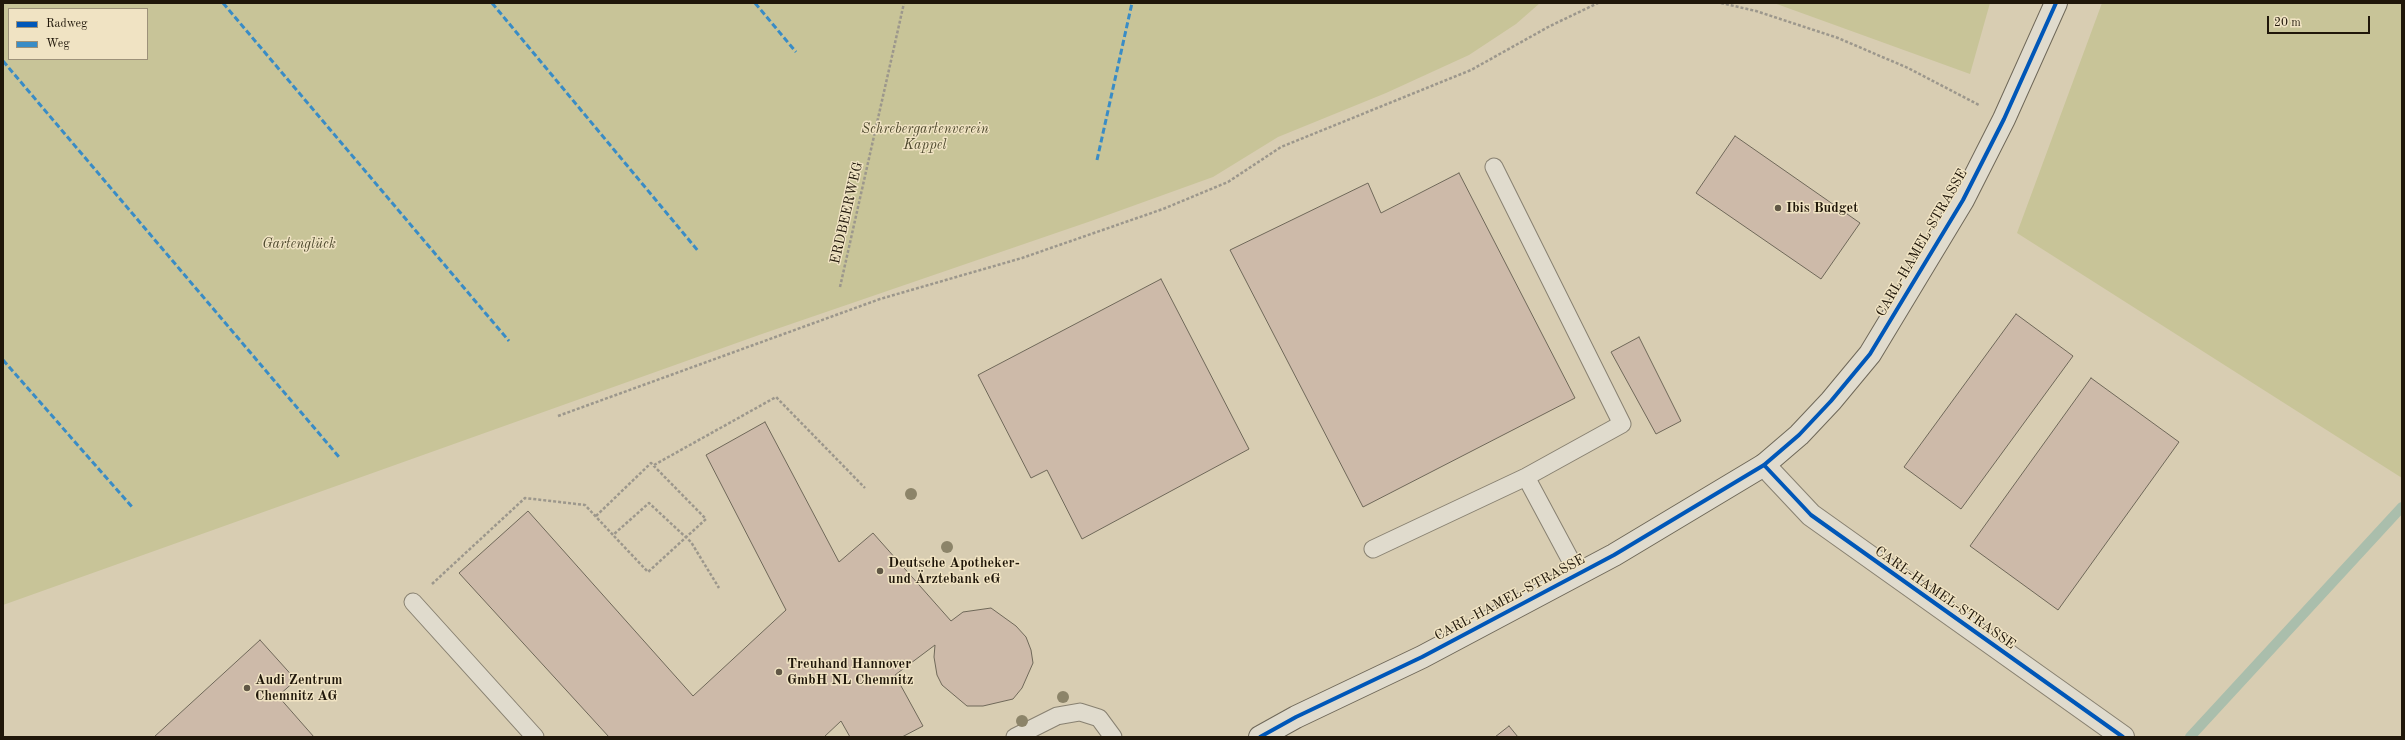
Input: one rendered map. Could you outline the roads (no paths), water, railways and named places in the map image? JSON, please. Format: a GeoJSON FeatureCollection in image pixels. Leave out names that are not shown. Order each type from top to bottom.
{"type":"FeatureCollection","features":[{"type":"Feature","properties":{"kind":"main road","name":"CARL-HAMEL-STRASSE"},"geometry":{"type":"LineString","coordinates":[[1260,737],[1296,717],[1422,657],[1578,574],[1686,514],[1764,465],[1799,435],[1832,401],[1870,354],[1963,200],[2004,119],[2056,3]]}},
{"type":"Feature","properties":{"kind":"main road","name":"CARL-HAMEL-STRASSE"},"geometry":{"type":"LineString","coordinates":[[1764,465],[1811,515],[1827,528],[2123,737]]}},
{"type":"Feature","properties":{"kind":"lane"},"geometry":{"type":"LineString","coordinates":[[1373,549],[1526,477],[1622,424],[1494,167]]}},
{"type":"Feature","properties":{"kind":"lane"},"geometry":{"type":"LineString","coordinates":[[1526,477],[1578,574]]}},
{"type":"Feature","properties":{"kind":"lane"},"geometry":{"type":"LineString","coordinates":[[413,602],[535,737]]}},
{"type":"Feature","properties":{"kind":"lane"},"geometry":{"type":"LineString","coordinates":[[1015,737],[1057,716],[1080,712],[1099,718],[1113,737]]}},
{"type":"Feature","properties":{"kind":"waterway"},"geometry":{"type":"LineString","coordinates":[[2190,737],[2402,507]]}},
{"type":"Feature","properties":{"kind":"place","name":"Ibis Budget"},"geometry":{"type":"Point","coordinates":[1778,208]}},
{"type":"Feature","properties":{"kind":"place","name":"Deutsche Apotheker- und Ärztebank eG"},"geometry":{"type":"Point","coordinates":[880,571]}},
{"type":"Feature","properties":{"kind":"place","name":"Treuhand Hannover GmbH NL Chemnitz"},"geometry":{"type":"Point","coordinates":[779,672]}},
{"type":"Feature","properties":{"kind":"place","name":"Audi Zentrum Chemnitz AG"},"geometry":{"type":"Point","coordinates":[247,688]}},
{"type":"Feature","properties":{"kind":"park label","name":"Schrebergartenverein Kappel"},"geometry":{"type":"Point","coordinates":[925,138]}},
{"type":"Feature","properties":{"kind":"park label","name":"Gartenglück"},"geometry":{"type":"Point","coordinates":[299,244]}}]}
